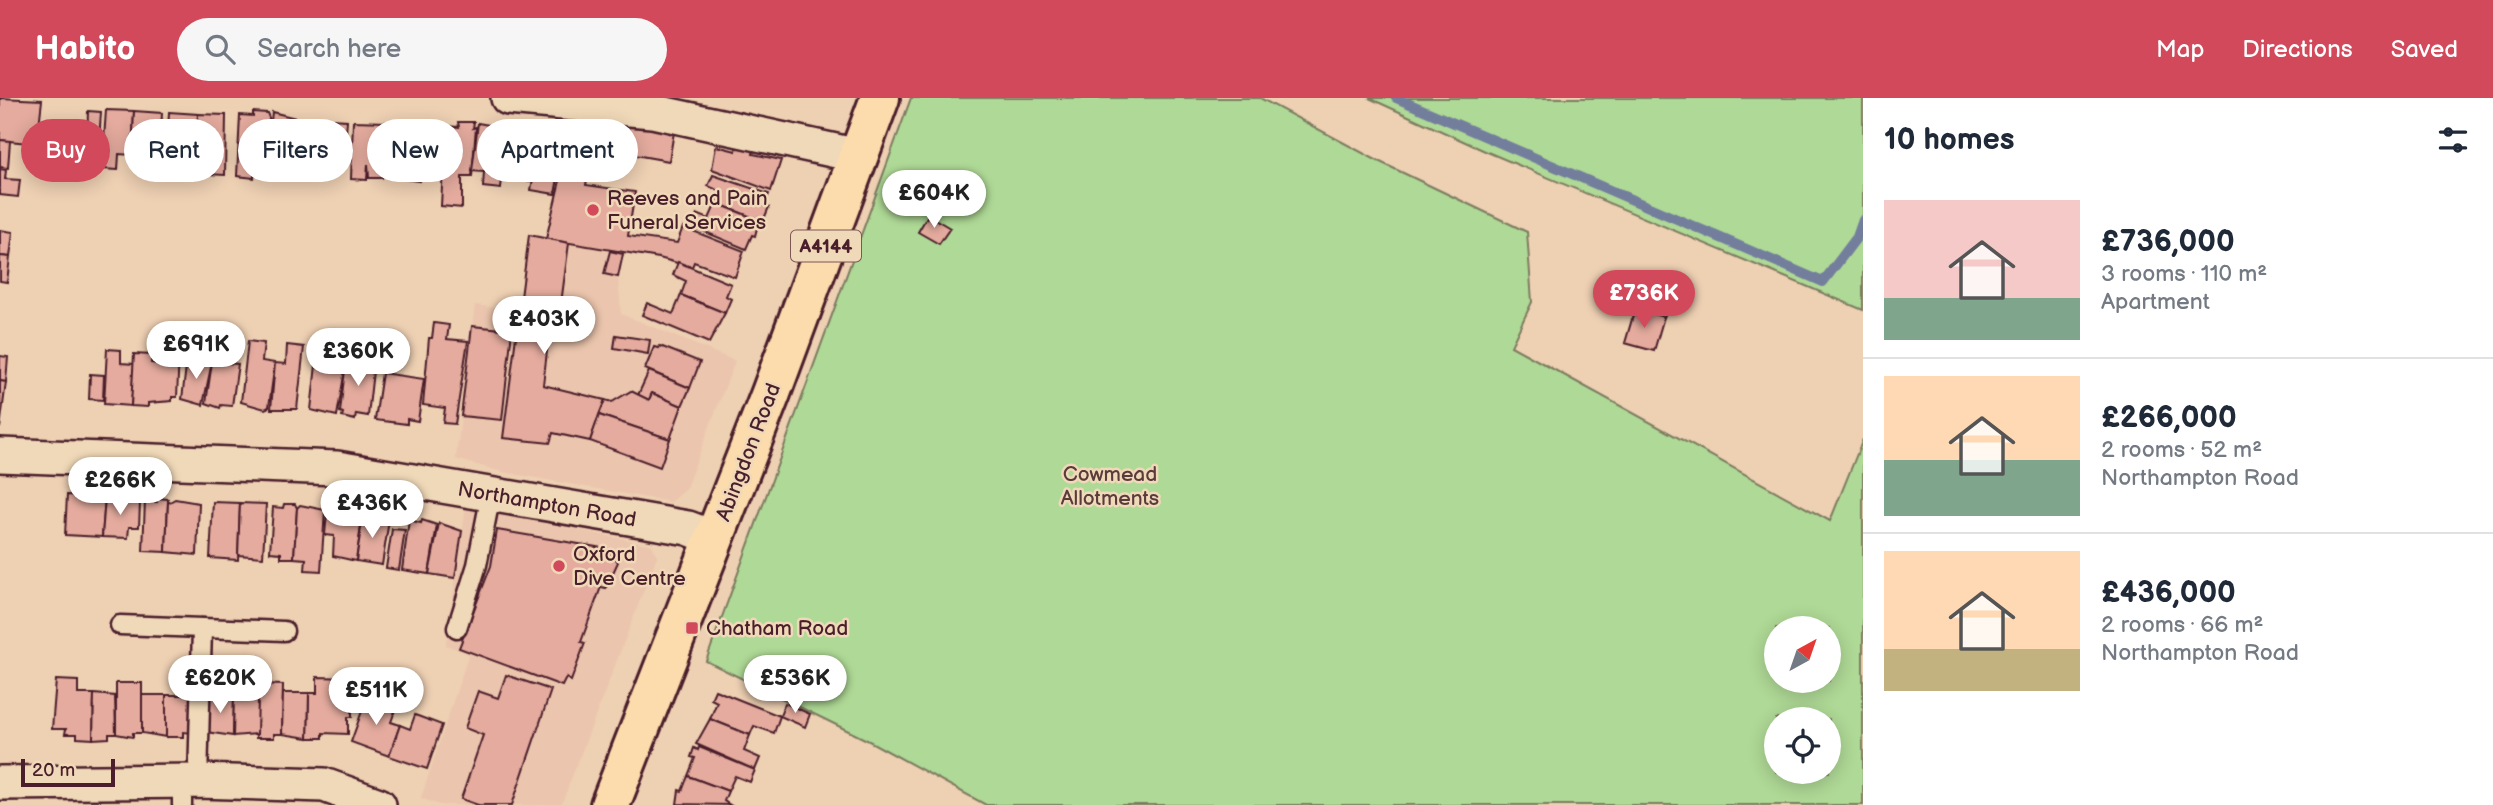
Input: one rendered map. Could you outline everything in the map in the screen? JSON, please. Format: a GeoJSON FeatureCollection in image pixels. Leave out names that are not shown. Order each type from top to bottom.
{"type":"FeatureCollection","features":[{"type":"Feature","properties":{"kind":"main road","name":"Abingdon Road"},"geometry":{"type":"LineString","coordinates":[[610,805],[715,538],[880,98]]}},
{"type":"Feature","properties":{"kind":"street"},"geometry":{"type":"LineString","coordinates":[[508,98],[652,111],[859,156]]}},
{"type":"Feature","properties":{"kind":"street","name":"Northampton Road"},"geometry":{"type":"LineString","coordinates":[[0,455],[337,468],[688,528],[715,538]]}},
{"type":"Feature","properties":{"kind":"street"},"geometry":{"type":"LineString","coordinates":[[0,783],[187,789],[324,785],[379,805]]}},
{"type":"Feature","properties":{"kind":"lane"},"geometry":{"type":"LineString","coordinates":[[457,628],[477,565],[491,494]]}},
{"type":"Feature","properties":{"kind":"lane"},"geometry":{"type":"LineString","coordinates":[[120,625],[284,631]]}},
{"type":"Feature","properties":{"kind":"lane"},"geometry":{"type":"LineString","coordinates":[[187,789],[202,628]]}},
{"type":"Feature","properties":{"kind":"shaded area"},"geometry":{"type":"Polygon","coordinates":[[[529,235],[623,254],[618,277],[621,314],[735,361],[685,490],[671,502],[503,472],[456,459],[475,305],[520,311],[529,235]]]}},
{"type":"Feature","properties":{"kind":"shaded area"},"geometry":{"type":"Polygon","coordinates":[[[466,507],[652,545],[657,556],[561,805],[440,805],[421,798],[469,654],[446,645],[466,507]]]}},
{"type":"Feature","properties":{"kind":"green space","name":"Cowmead Allotments"},"geometry":{"type":"Polygon","coordinates":[[[911,98],[1260,98],[1376,160],[1527,232],[1532,302],[1511,346],[1830,521],[1863,439],[1863,805],[986,805],[869,741],[706,661],[911,98]]]}},
{"type":"Feature","properties":{"kind":"green space"},"geometry":{"type":"Polygon","coordinates":[[[1369,98],[1863,98],[1863,310],[1485,151],[1369,98]]]}},
{"type":"Feature","properties":{"kind":"building"},"geometry":{"type":"Polygon","coordinates":[[[0,98],[42,100],[40,119],[21,119],[21,142],[0,140],[0,98]]]}},
{"type":"Feature","properties":{"kind":"building"},"geometry":{"type":"Polygon","coordinates":[[[106,110],[134,111],[134,119],[124,119],[124,154],[119,154],[118,170],[110,170],[110,119],[105,119],[106,110]]]}},
{"type":"Feature","properties":{"kind":"building"},"geometry":{"type":"Polygon","coordinates":[[[88,111],[101,112],[101,119],[88,119],[88,111]]]}},
{"type":"Feature","properties":{"kind":"building"},"geometry":{"type":"Polygon","coordinates":[[[134,111],[162,113],[162,119],[134,119],[134,111]]]}},
{"type":"Feature","properties":{"kind":"building"},"geometry":{"type":"Polygon","coordinates":[[[169,112],[198,114],[198,119],[169,119],[169,112]]]}},
{"type":"Feature","properties":{"kind":"building"},"geometry":{"type":"Polygon","coordinates":[[[253,112],[267,113],[269,119],[240,119],[240,115],[253,116],[253,112]]]}},
{"type":"Feature","properties":{"kind":"building"},"geometry":{"type":"Polygon","coordinates":[[[272,112],[300,119],[271,119],[272,112]]]}},
{"type":"Feature","properties":{"kind":"building"},"geometry":{"type":"Polygon","coordinates":[[[198,114],[226,115],[225,175],[224,119],[198,119],[198,114]]]}},
{"type":"Feature","properties":{"kind":"building"},"geometry":{"type":"Polygon","coordinates":[[[353,121],[367,121],[367,180],[353,179],[353,121]]]}},
{"type":"Feature","properties":{"kind":"building"},"geometry":{"type":"Polygon","coordinates":[[[463,122],[474,122],[473,128],[476,127],[472,177],[463,177],[463,122]]]}},
{"type":"Feature","properties":{"kind":"building"},"geometry":{"type":"Polygon","coordinates":[[[638,125],[674,132],[669,161],[638,156],[638,125]]]}},
{"type":"Feature","properties":{"kind":"building"},"geometry":{"type":"Polygon","coordinates":[[[477,131],[477,171],[472,171],[477,131]]]}},
{"type":"Feature","properties":{"kind":"building"},"geometry":{"type":"Polygon","coordinates":[[[0,140],[10,141],[8,168],[0,167],[0,140]]]}},
{"type":"Feature","properties":{"kind":"building"},"geometry":{"type":"Polygon","coordinates":[[[737,144],[755,147],[753,154],[781,160],[771,191],[712,169],[716,146],[736,151],[737,144]]]}},
{"type":"Feature","properties":{"kind":"building"},"geometry":{"type":"Polygon","coordinates":[[[0,169],[6,170],[5,179],[20,180],[18,197],[0,195],[0,169]]]}},
{"type":"Feature","properties":{"kind":"building"},"geometry":{"type":"Polygon","coordinates":[[[713,175],[769,194],[764,205],[769,207],[764,219],[759,217],[759,220],[716,203],[720,191],[708,186],[713,175]]]}},
{"type":"Feature","properties":{"kind":"building"},"geometry":{"type":"Polygon","coordinates":[[[442,182],[462,182],[462,208],[441,206],[442,182]]]}},
{"type":"Feature","properties":{"kind":"building"},"geometry":{"type":"Polygon","coordinates":[[[483,182],[502,182],[501,189],[483,187],[483,182]]]}},
{"type":"Feature","properties":{"kind":"building"},"geometry":{"type":"Polygon","coordinates":[[[532,182],[557,182],[555,194],[531,190],[532,182]]]}},
{"type":"Feature","properties":{"kind":"building","name":"Reeves and Pain Funeral Services"},"geometry":{"type":"Polygon","coordinates":[[[560,182],[587,182],[586,185],[635,192],[628,236],[677,243],[683,227],[744,251],[735,277],[694,262],[692,267],[659,258],[546,239],[560,182]]]}},
{"type":"Feature","properties":{"kind":"building"},"geometry":{"type":"Polygon","coordinates":[[[716,203],[759,220],[755,236],[752,235],[746,249],[693,227],[697,214],[709,219],[716,203]]]}},
{"type":"Feature","properties":{"kind":"building"},"geometry":{"type":"Polygon","coordinates":[[[928,215],[950,228],[939,244],[918,232],[928,215]]]}},
{"type":"Feature","properties":{"kind":"building"},"geometry":{"type":"Polygon","coordinates":[[[0,230],[13,232],[10,257],[0,256],[0,230]]]}},
{"type":"Feature","properties":{"kind":"building"},"geometry":{"type":"Polygon","coordinates":[[[529,235],[569,243],[559,319],[551,318],[543,385],[605,400],[590,441],[553,433],[550,443],[503,438],[529,235]]]}},
{"type":"Feature","properties":{"kind":"building"},"geometry":{"type":"Polygon","coordinates":[[[610,251],[623,254],[618,277],[604,274],[610,251]]]}},
{"type":"Feature","properties":{"kind":"building"},"geometry":{"type":"Polygon","coordinates":[[[0,256],[10,257],[7,282],[0,281],[0,256]]]}},
{"type":"Feature","properties":{"kind":"building"},"geometry":{"type":"Polygon","coordinates":[[[678,262],[731,284],[726,296],[731,299],[725,313],[681,295],[686,281],[673,275],[678,262]]]}},
{"type":"Feature","properties":{"kind":"building"},"geometry":{"type":"Polygon","coordinates":[[[1650,279],[1676,290],[1664,317],[1635,309],[1650,279]]]}},
{"type":"Feature","properties":{"kind":"building"},"geometry":{"type":"Polygon","coordinates":[[[681,295],[725,313],[709,343],[642,315],[647,303],[673,314],[681,295]]]}},
{"type":"Feature","properties":{"kind":"building"},"geometry":{"type":"Polygon","coordinates":[[[1635,309],[1664,317],[1654,351],[1625,343],[1635,309]]]}},
{"type":"Feature","properties":{"kind":"building"},"geometry":{"type":"Polygon","coordinates":[[[434,323],[449,325],[447,339],[468,341],[455,424],[443,423],[445,408],[423,405],[429,338],[432,338],[434,323]]]}},
{"type":"Feature","properties":{"kind":"building"},"geometry":{"type":"Polygon","coordinates":[[[472,326],[512,330],[502,420],[461,416],[472,326]]]}},
{"type":"Feature","properties":{"kind":"building"},"geometry":{"type":"Polygon","coordinates":[[[616,335],[650,340],[648,354],[614,348],[616,335]]]}},
{"type":"Feature","properties":{"kind":"building"},"geometry":{"type":"Polygon","coordinates":[[[248,341],[264,343],[262,361],[275,363],[269,407],[265,409],[241,402],[248,341]]]}},
{"type":"Feature","properties":{"kind":"building"},"geometry":{"type":"Polygon","coordinates":[[[287,345],[304,347],[297,409],[271,409],[275,363],[286,364],[287,345]]]}},
{"type":"Feature","properties":{"kind":"building"},"geometry":{"type":"Polygon","coordinates":[[[660,346],[700,362],[690,388],[645,369],[654,347],[660,346]]]}},
{"type":"Feature","properties":{"kind":"building"},"geometry":{"type":"Polygon","coordinates":[[[318,347],[335,349],[333,368],[345,370],[337,416],[311,410],[318,347]]]}},
{"type":"Feature","properties":{"kind":"building"},"geometry":{"type":"Polygon","coordinates":[[[107,349],[121,350],[121,363],[134,364],[131,406],[104,404],[107,349]]]}},
{"type":"Feature","properties":{"kind":"building"},"geometry":{"type":"Polygon","coordinates":[[[159,351],[179,353],[177,397],[172,397],[172,401],[148,403],[148,407],[131,406],[134,354],[152,355],[151,363],[158,364],[159,351]]]}},
{"type":"Feature","properties":{"kind":"building"},"geometry":{"type":"Polygon","coordinates":[[[359,351],[375,353],[368,416],[356,414],[355,420],[342,417],[343,413],[340,412],[345,370],[357,371],[359,351]]]}},
{"type":"Feature","properties":{"kind":"building"},"geometry":{"type":"Polygon","coordinates":[[[0,356],[8,357],[6,382],[0,381],[0,356]]]}},
{"type":"Feature","properties":{"kind":"building"},"geometry":{"type":"Polygon","coordinates":[[[187,359],[212,362],[203,405],[182,399],[187,359]]]}},
{"type":"Feature","properties":{"kind":"building"},"geometry":{"type":"Polygon","coordinates":[[[212,362],[238,364],[232,406],[221,405],[220,408],[206,403],[212,362]]]}},
{"type":"Feature","properties":{"kind":"building"},"geometry":{"type":"Polygon","coordinates":[[[649,371],[690,388],[682,406],[652,393],[649,400],[638,395],[649,371]]]}},
{"type":"Feature","properties":{"kind":"building"},"geometry":{"type":"Polygon","coordinates":[[[382,373],[424,379],[418,421],[407,419],[407,424],[375,420],[382,373]]]}},
{"type":"Feature","properties":{"kind":"building"},"geometry":{"type":"Polygon","coordinates":[[[90,374],[104,375],[103,400],[89,399],[90,374]]]}},
{"type":"Feature","properties":{"kind":"building"},"geometry":{"type":"Polygon","coordinates":[[[0,381],[6,382],[0,428],[0,381]]]}},
{"type":"Feature","properties":{"kind":"building"},"geometry":{"type":"Polygon","coordinates":[[[631,391],[649,400],[652,393],[682,406],[670,439],[599,415],[605,400],[612,402],[631,391]]]}},
{"type":"Feature","properties":{"kind":"building"},"geometry":{"type":"Polygon","coordinates":[[[599,415],[670,439],[660,467],[590,441],[599,415]]]}},
{"type":"Feature","properties":{"kind":"building"},"geometry":{"type":"Polygon","coordinates":[[[91,493],[105,497],[102,537],[65,535],[67,495],[91,496],[91,493]]]}},
{"type":"Feature","properties":{"kind":"building"},"geometry":{"type":"Polygon","coordinates":[[[108,495],[130,499],[130,503],[140,503],[139,527],[129,527],[128,538],[102,537],[105,497],[108,495]]]}},
{"type":"Feature","properties":{"kind":"building"},"geometry":{"type":"Polygon","coordinates":[[[157,498],[168,499],[166,552],[143,551],[145,501],[157,502],[157,498]]]}},
{"type":"Feature","properties":{"kind":"building"},"geometry":{"type":"Polygon","coordinates":[[[175,499],[199,503],[197,555],[166,552],[168,503],[175,499]]]}},
{"type":"Feature","properties":{"kind":"building"},"geometry":{"type":"Polygon","coordinates":[[[213,502],[240,503],[238,560],[210,558],[213,502]]]}},
{"type":"Feature","properties":{"kind":"building"},"geometry":{"type":"Polygon","coordinates":[[[240,503],[266,504],[263,557],[238,555],[240,503]]]}},
{"type":"Feature","properties":{"kind":"building"},"geometry":{"type":"Polygon","coordinates":[[[284,504],[295,504],[297,508],[294,558],[281,558],[281,553],[270,552],[273,507],[283,508],[284,504]]]}},
{"type":"Feature","properties":{"kind":"building"},"geometry":{"type":"Polygon","coordinates":[[[300,505],[325,510],[321,571],[305,570],[306,559],[294,558],[297,508],[300,505]]]}},
{"type":"Feature","properties":{"kind":"building"},"geometry":{"type":"Polygon","coordinates":[[[338,510],[363,512],[356,561],[333,556],[334,536],[325,535],[327,513],[337,514],[338,510]]]}},
{"type":"Feature","properties":{"kind":"building"},"geometry":{"type":"Polygon","coordinates":[[[366,513],[389,520],[382,565],[356,561],[363,515],[366,513]]]}},
{"type":"Feature","properties":{"kind":"building"},"geometry":{"type":"Polygon","coordinates":[[[409,520],[421,523],[422,520],[437,525],[429,574],[402,570],[409,520]]]}},
{"type":"Feature","properties":{"kind":"building"},"geometry":{"type":"Polygon","coordinates":[[[439,523],[462,531],[455,578],[429,574],[439,523]]]}},
{"type":"Feature","properties":{"kind":"building"},"geometry":{"type":"Polygon","coordinates":[[[392,529],[405,530],[399,570],[386,568],[392,529]]]}},
{"type":"Feature","properties":{"kind":"building"},"geometry":{"type":"Polygon","coordinates":[[[497,530],[608,549],[618,562],[606,588],[601,587],[581,642],[585,643],[571,681],[566,678],[562,686],[459,648],[491,566],[497,530]]]}},
{"type":"Feature","properties":{"kind":"building"},"geometry":{"type":"Polygon","coordinates":[[[506,675],[551,690],[512,805],[478,805],[461,799],[483,735],[465,728],[478,691],[498,698],[506,675]]]}},
{"type":"Feature","properties":{"kind":"building"},"geometry":{"type":"Polygon","coordinates":[[[317,677],[352,678],[352,717],[348,717],[348,734],[323,733],[323,738],[308,738],[309,693],[317,693],[317,677]]]}},
{"type":"Feature","properties":{"kind":"building"},"geometry":{"type":"Polygon","coordinates":[[[56,680],[78,681],[78,694],[94,694],[93,739],[77,738],[77,734],[65,734],[66,729],[52,729],[56,680]]]}},
{"type":"Feature","properties":{"kind":"building"},"geometry":{"type":"Polygon","coordinates":[[[116,683],[142,683],[142,733],[133,733],[133,737],[116,734],[116,683]]]}},
{"type":"Feature","properties":{"kind":"building"},"geometry":{"type":"Polygon","coordinates":[[[258,684],[283,685],[282,734],[274,734],[274,738],[256,738],[258,684]]]}},
{"type":"Feature","properties":{"kind":"building"},"geometry":{"type":"Polygon","coordinates":[[[715,690],[780,716],[774,733],[754,726],[750,735],[710,719],[717,702],[711,699],[715,690]]]}},
{"type":"Feature","properties":{"kind":"building"},"geometry":{"type":"Polygon","coordinates":[[[283,693],[309,693],[308,738],[282,734],[283,693]]]}},
{"type":"Feature","properties":{"kind":"building"},"geometry":{"type":"Polygon","coordinates":[[[94,694],[115,696],[116,734],[109,734],[109,738],[93,739],[94,694]]]}},
{"type":"Feature","properties":{"kind":"building"},"geometry":{"type":"Polygon","coordinates":[[[142,695],[166,695],[166,737],[142,733],[142,695]]]}},
{"type":"Feature","properties":{"kind":"building"},"geometry":{"type":"Polygon","coordinates":[[[166,695],[194,695],[194,733],[183,732],[183,737],[166,737],[166,695]]]}},
{"type":"Feature","properties":{"kind":"building"},"geometry":{"type":"Polygon","coordinates":[[[206,695],[234,696],[233,736],[206,732],[206,695]]]}},
{"type":"Feature","properties":{"kind":"building"},"geometry":{"type":"Polygon","coordinates":[[[234,696],[258,697],[257,734],[233,736],[234,696]]]}},
{"type":"Feature","properties":{"kind":"building"},"geometry":{"type":"Polygon","coordinates":[[[367,697],[396,708],[391,722],[400,725],[389,756],[351,742],[367,697]]]}},
{"type":"Feature","properties":{"kind":"building"},"geometry":{"type":"Polygon","coordinates":[[[785,703],[810,714],[805,727],[780,716],[785,703]]]}},
{"type":"Feature","properties":{"kind":"building"},"geometry":{"type":"Polygon","coordinates":[[[415,715],[442,725],[427,769],[389,756],[400,725],[410,729],[415,715]]]}},
{"type":"Feature","properties":{"kind":"building"},"geometry":{"type":"Polygon","coordinates":[[[710,719],[750,735],[744,751],[760,758],[755,770],[696,744],[710,719]]]}},
{"type":"Feature","properties":{"kind":"building"},"geometry":{"type":"Polygon","coordinates":[[[699,747],[755,770],[750,782],[735,776],[728,791],[688,776],[695,758],[691,757],[694,748],[698,750],[699,747]]]}},
{"type":"Feature","properties":{"kind":"building"},"geometry":{"type":"Polygon","coordinates":[[[688,776],[728,791],[724,801],[730,805],[677,804],[679,790],[682,791],[688,776]]]}},
{"type":"Feature","properties":{"kind":"waterway"},"geometry":{"type":"LineString","coordinates":[[1396,98],[1823,282],[1857,237],[1863,220]]}},
{"type":"Feature","properties":{"kind":"place","name":"Reeves and Pain Funeral Services"},"geometry":{"type":"Point","coordinates":[593,210]}},
{"type":"Feature","properties":{"kind":"place","name":"Oxford Dive Centre"},"geometry":{"type":"Point","coordinates":[559,566]}},
{"type":"Feature","properties":{"kind":"place","name":"Chatham Road"},"geometry":{"type":"Point","coordinates":[692,628]}}]}
